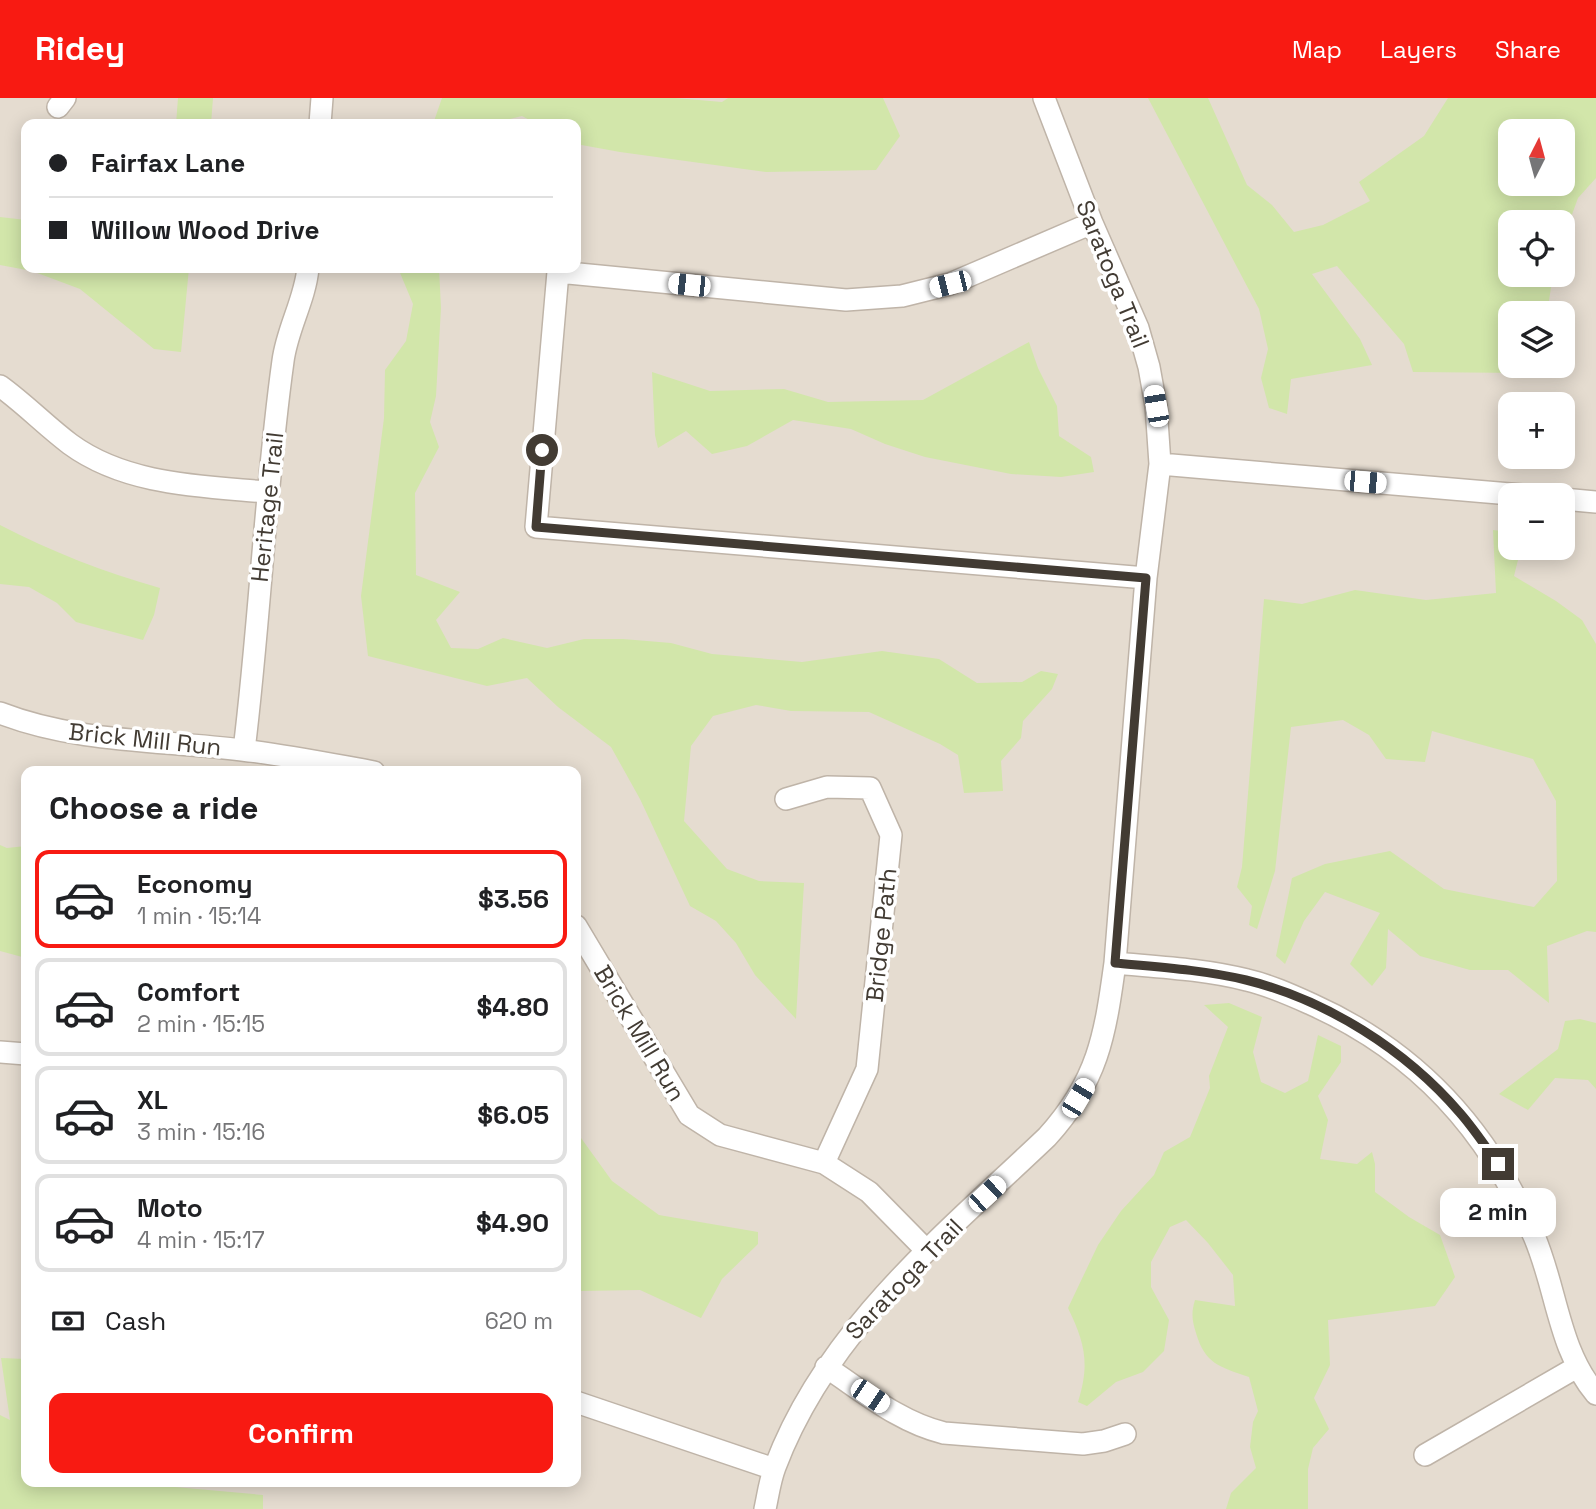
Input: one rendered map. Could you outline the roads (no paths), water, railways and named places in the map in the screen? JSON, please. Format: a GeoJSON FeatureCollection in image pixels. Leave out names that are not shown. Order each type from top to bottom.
{"type":"FeatureCollection","features":[{"type":"Feature","properties":{"kind":"street"},"geometry":{"type":"LineString","coordinates":[[320,119],[322,98]]}},
{"type":"Feature","properties":{"kind":"street","name":"Saratoga Trail"},"geometry":{"type":"LineString","coordinates":[[765,1509],[774,1469],[799,1415],[826,1367],[872,1308],[1068,1115],[1087,1082],[1101,1048],[1115,963],[1146,578],[1160,464],[1156,406],[1138,328],[1092,223],[1044,98]]}},
{"type":"Feature","properties":{"kind":"street"},"geometry":{"type":"LineString","coordinates":[[568,273],[846,300],[902,296],[950,284],[1092,223]]}},
{"type":"Feature","properties":{"kind":"street","name":"Heritage Trail"},"geometry":{"type":"LineString","coordinates":[[244,750],[267,492],[283,356],[306,286],[307,273]]}},
{"type":"Feature","properties":{"kind":"street"},"geometry":{"type":"LineString","coordinates":[[558,273],[536,527],[1146,578]]}},
{"type":"Feature","properties":{"kind":"street"},"geometry":{"type":"LineString","coordinates":[[0,386],[72,445],[118,470],[166,481],[267,492]]}},
{"type":"Feature","properties":{"kind":"street"},"geometry":{"type":"LineString","coordinates":[[1160,464],[1498,493]]}},
{"type":"Feature","properties":{"kind":"street"},"geometry":{"type":"LineString","coordinates":[[1575,500],[1596,502]]}},
{"type":"Feature","properties":{"kind":"street","name":"Brick Mill Run"},"geometry":{"type":"LineString","coordinates":[[0,713],[28,724],[90,736],[244,750],[339,766]]}},
{"type":"Feature","properties":{"kind":"street","name":"Bridge Path"},"geometry":{"type":"LineString","coordinates":[[786,799],[827,787],[870,788],[891,835],[867,1069],[824,1163]]}},
{"type":"Feature","properties":{"kind":"street","name":"Brick Mill Run"},"geometry":{"type":"LineString","coordinates":[[581,934],[689,1115],[720,1135],[824,1163],[869,1192],[927,1251]]}},
{"type":"Feature","properties":{"kind":"street"},"geometry":{"type":"LineString","coordinates":[[1115,963],[1186,970],[1257,983],[1337,1016],[1371,1035],[1404,1059],[1460,1112],[1498,1164],[1535,1239],[1560,1326],[1577,1367],[1596,1394]]}},
{"type":"Feature","properties":{"kind":"street"},"geometry":{"type":"LineString","coordinates":[[0,1052],[21,1054]]}},
{"type":"Feature","properties":{"kind":"street"},"geometry":{"type":"LineString","coordinates":[[826,1367],[903,1418],[923,1428],[944,1433],[1083,1444],[1125,1434]]}},
{"type":"Feature","properties":{"kind":"street"},"geometry":{"type":"LineString","coordinates":[[1425,1455],[1577,1367]]}},
{"type":"Feature","properties":{"kind":"street"},"geometry":{"type":"LineString","coordinates":[[581,1404],[774,1469]]}}]}
